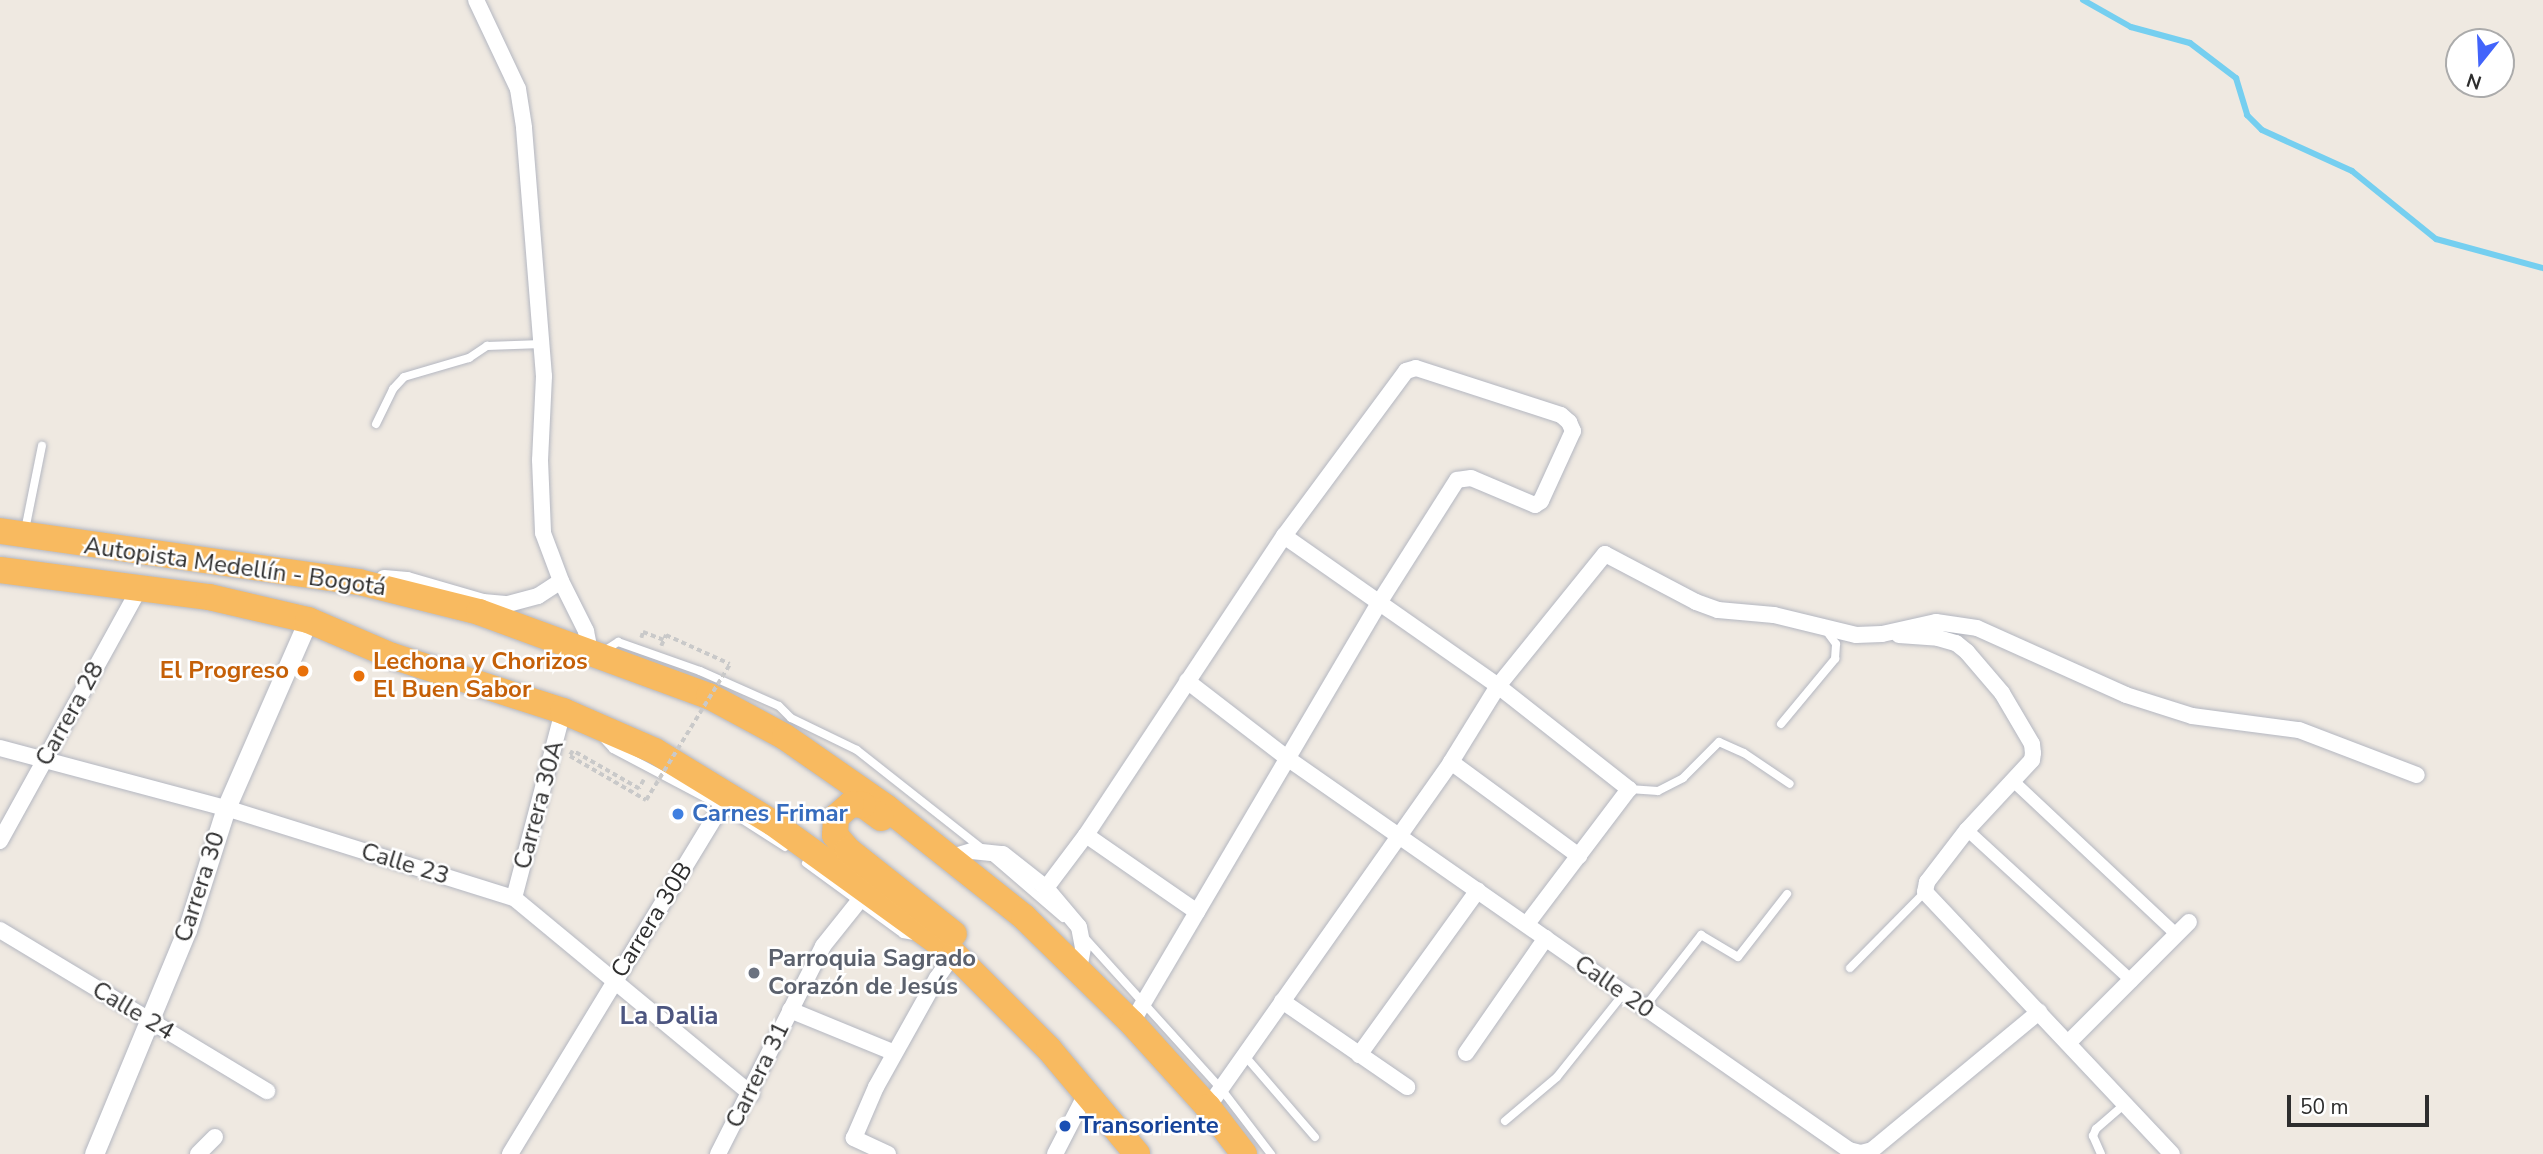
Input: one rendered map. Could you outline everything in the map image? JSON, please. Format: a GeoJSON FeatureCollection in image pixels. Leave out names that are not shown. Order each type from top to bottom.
{"type":"FeatureCollection","features":[{"type":"Feature","properties":{"kind":"highway","name":"Autopista Medellín - Bogotá"},"geometry":{"type":"LineString","coordinates":[[12,534],[359,582],[479,612],[595,652],[709,696],[785,737],[887,808],[1024,917],[1079,969],[1139,1013],[1215,1098],[1244,1154]]}},
{"type":"Feature","properties":{"kind":"highway","name":"Autopista Medellín - Bogotá"},"geometry":{"type":"LineString","coordinates":[[0,569],[209,597],[307,620],[392,656],[563,711],[655,751],[862,896],[945,947],[1087,1092],[1137,1154]]}},
{"type":"Feature","properties":{"kind":"highway"},"geometry":{"type":"LineString","coordinates":[[976,976],[970,953],[960,939],[841,843],[834,825],[841,810],[851,804],[863,805],[1007,921],[1026,933],[1047,940]]}},
{"type":"Feature","properties":{"kind":"street"},"geometry":{"type":"LineString","coordinates":[[476,0],[518,89],[544,376],[540,460],[543,533],[561,581],[595,652]]}},
{"type":"Feature","properties":{"kind":"street"},"geometry":{"type":"LineString","coordinates":[[1046,888],[1086,835],[1284,536],[1371,416],[1411,368],[1561,415],[1569,422],[1573,431],[1541,501],[1527,504],[1471,478],[1457,480],[1287,758],[1139,1013]]}},
{"type":"Feature","properties":{"kind":"street"},"geometry":{"type":"LineString","coordinates":[[1284,536],[1498,686],[1629,789],[1527,924]]}},
{"type":"Feature","properties":{"kind":"street"},"geometry":{"type":"LineString","coordinates":[[1215,1098],[1451,762],[1498,686],[1605,554],[1707,608],[1774,615],[1856,635],[1938,638],[1955,643],[1985,671],[2032,744],[2032,760],[1967,830],[1927,882],[1925,892],[2172,1154]]}},
{"type":"Feature","properties":{"kind":"street"},"geometry":{"type":"LineString","coordinates":[[359,582],[379,578],[407,580],[483,602],[508,604],[538,596],[561,581]]}},
{"type":"Feature","properties":{"kind":"street","name":"Carrera 28"},"geometry":{"type":"LineString","coordinates":[[0,841],[140,587]]}},
{"type":"Feature","properties":{"kind":"street","name":"Carrera 30"},"geometry":{"type":"LineString","coordinates":[[98,1153],[187,930],[226,807],[307,620]]}},
{"type":"Feature","properties":{"kind":"street"},"geometry":{"type":"LineString","coordinates":[[1882,634],[1936,622],[1977,628],[2126,695],[2192,716],[2299,730],[2417,775]]}},
{"type":"Feature","properties":{"kind":"street","name":"Calle 20"},"geometry":{"type":"LineString","coordinates":[[1187,681],[1287,758],[1849,1150],[1861,1153],[1872,1150],[2039,1012]]}},
{"type":"Feature","properties":{"kind":"street","name":"Carrera 30A"},"geometry":{"type":"LineString","coordinates":[[514,898],[563,711]]}},
{"type":"Feature","properties":{"kind":"street","name":"Calle 23"},"geometry":{"type":"LineString","coordinates":[[0,748],[226,807],[514,898],[751,1094]]}},
{"type":"Feature","properties":{"kind":"street"},"geometry":{"type":"LineString","coordinates":[[1451,762],[1579,856]]}},
{"type":"Feature","properties":{"kind":"street"},"geometry":{"type":"LineString","coordinates":[[2012,780],[2177,934]]}},
{"type":"Feature","properties":{"kind":"street","name":"Carrera 30B"},"geometry":{"type":"LineString","coordinates":[[510,1154],[725,800]]}},
{"type":"Feature","properties":{"kind":"street"},"geometry":{"type":"LineString","coordinates":[[1967,830],[2132,981]]}},
{"type":"Feature","properties":{"kind":"street"},"geometry":{"type":"LineString","coordinates":[[1086,835],[1197,912]]}},
{"type":"Feature","properties":{"kind":"street"},"geometry":{"type":"LineString","coordinates":[[949,858],[972,851],[1003,854],[1046,888],[1079,927],[1083,948],[1079,969]]}},
{"type":"Feature","properties":{"kind":"street"},"geometry":{"type":"LineString","coordinates":[[1359,1055],[1478,890]]}},
{"type":"Feature","properties":{"kind":"street","name":"Carrera 31"},"geometry":{"type":"LineString","coordinates":[[719,1154],[823,946],[862,896]]}},
{"type":"Feature","properties":{"kind":"street"},"geometry":{"type":"LineString","coordinates":[[2068,1043],[2189,922]]}},
{"type":"Feature","properties":{"kind":"street","name":"Calle 24"},"geometry":{"type":"LineString","coordinates":[[0,930],[267,1091]]}},
{"type":"Feature","properties":{"kind":"street"},"geometry":{"type":"LineString","coordinates":[[1466,1053],[1546,939]]}},
{"type":"Feature","properties":{"kind":"street"},"geometry":{"type":"LineString","coordinates":[[888,1154],[854,1138],[895,1053],[937,978],[945,947]]}},
{"type":"Feature","properties":{"kind":"street"},"geometry":{"type":"LineString","coordinates":[[1282,1001],[1407,1087]]}},
{"type":"Feature","properties":{"kind":"street"},"geometry":{"type":"LineString","coordinates":[[790,1010],[895,1053]]}},
{"type":"Feature","properties":{"kind":"street"},"geometry":{"type":"LineString","coordinates":[[1055,1154],[1087,1092]]}},
{"type":"Feature","properties":{"kind":"street"},"geometry":{"type":"LineString","coordinates":[[198,1154],[215,1137]]}},
{"type":"Feature","properties":{"kind":"lane"},"geometry":{"type":"LineString","coordinates":[[376,424],[393,389],[404,377],[468,358],[487,346],[542,344]]}},
{"type":"Feature","properties":{"kind":"lane"},"geometry":{"type":"LineString","coordinates":[[12,534],[42,446]]}},
{"type":"Feature","properties":{"kind":"lane"},"geometry":{"type":"LineString","coordinates":[[1781,724],[1835,659],[1836,644],[1824,628]]}},
{"type":"Feature","properties":{"kind":"lane"},"geometry":{"type":"LineString","coordinates":[[595,652],[618,642],[700,671],[779,706],[791,718],[857,750],[986,852],[1080,933],[1139,1013]]}},
{"type":"Feature","properties":{"kind":"lane"},"geometry":{"type":"LineString","coordinates":[[1629,789],[1658,791],[1683,778],[1718,742],[1744,753],[1790,784]]}},
{"type":"Feature","properties":{"kind":"lane"},"geometry":{"type":"LineString","coordinates":[[725,800],[790,850]]}},
{"type":"Feature","properties":{"kind":"lane"},"geometry":{"type":"LineString","coordinates":[[799,858],[862,896]]}},
{"type":"Feature","properties":{"kind":"lane"},"geometry":{"type":"LineString","coordinates":[[1850,968],[1925,892]]}},
{"type":"Feature","properties":{"kind":"lane"},"geometry":{"type":"LineString","coordinates":[[1644,1008],[1701,935],[1738,957],[1787,894]]}},
{"type":"Feature","properties":{"kind":"lane"},"geometry":{"type":"LineString","coordinates":[[1505,1121],[1556,1077],[1624,993]]}},
{"type":"Feature","properties":{"kind":"lane"},"geometry":{"type":"LineString","coordinates":[[1245,1056],[1315,1137]]}},
{"type":"Feature","properties":{"kind":"lane"},"geometry":{"type":"LineString","coordinates":[[1215,1098],[1271,1154]]}},
{"type":"Feature","properties":{"kind":"lane"},"geometry":{"type":"LineString","coordinates":[[2101,1154],[2093,1136],[2096,1129],[2126,1103]]}},
{"type":"Feature","properties":{"kind":"path"},"geometry":{"type":"LineString","coordinates":[[643,632],[663,640]]}},
{"type":"Feature","properties":{"kind":"path"},"geometry":{"type":"LineString","coordinates":[[644,780],[639,789],[573,751],[570,756],[646,800],[730,664],[666,635],[660,648]]}},
{"type":"Feature","properties":{"kind":"waterway"},"geometry":{"type":"LineString","coordinates":[[2083,0],[2131,27],[2190,43],[2236,78],[2247,115],[2262,130],[2352,171],[2436,239],[2543,268]]}},
{"type":"Feature","properties":{"kind":"place","name":"El Progreso"},"geometry":{"type":"Point","coordinates":[303,671]}},
{"type":"Feature","properties":{"kind":"place","name":"Lechona y Chorizos El Buen Sabor"},"geometry":{"type":"Point","coordinates":[359,676]}},
{"type":"Feature","properties":{"kind":"place","name":"Carnes Frimar"},"geometry":{"type":"Point","coordinates":[678,814]}},
{"type":"Feature","properties":{"kind":"place","name":"Parroquia Sagrado Corazón de Jesús"},"geometry":{"type":"Point","coordinates":[754,973]}},
{"type":"Feature","properties":{"kind":"place","name":"Transoriente"},"geometry":{"type":"Point","coordinates":[1065,1126]}},
{"type":"Feature","properties":{"kind":"district","name":"La Dalia"},"geometry":{"type":"Point","coordinates":[669,1016]}}]}
